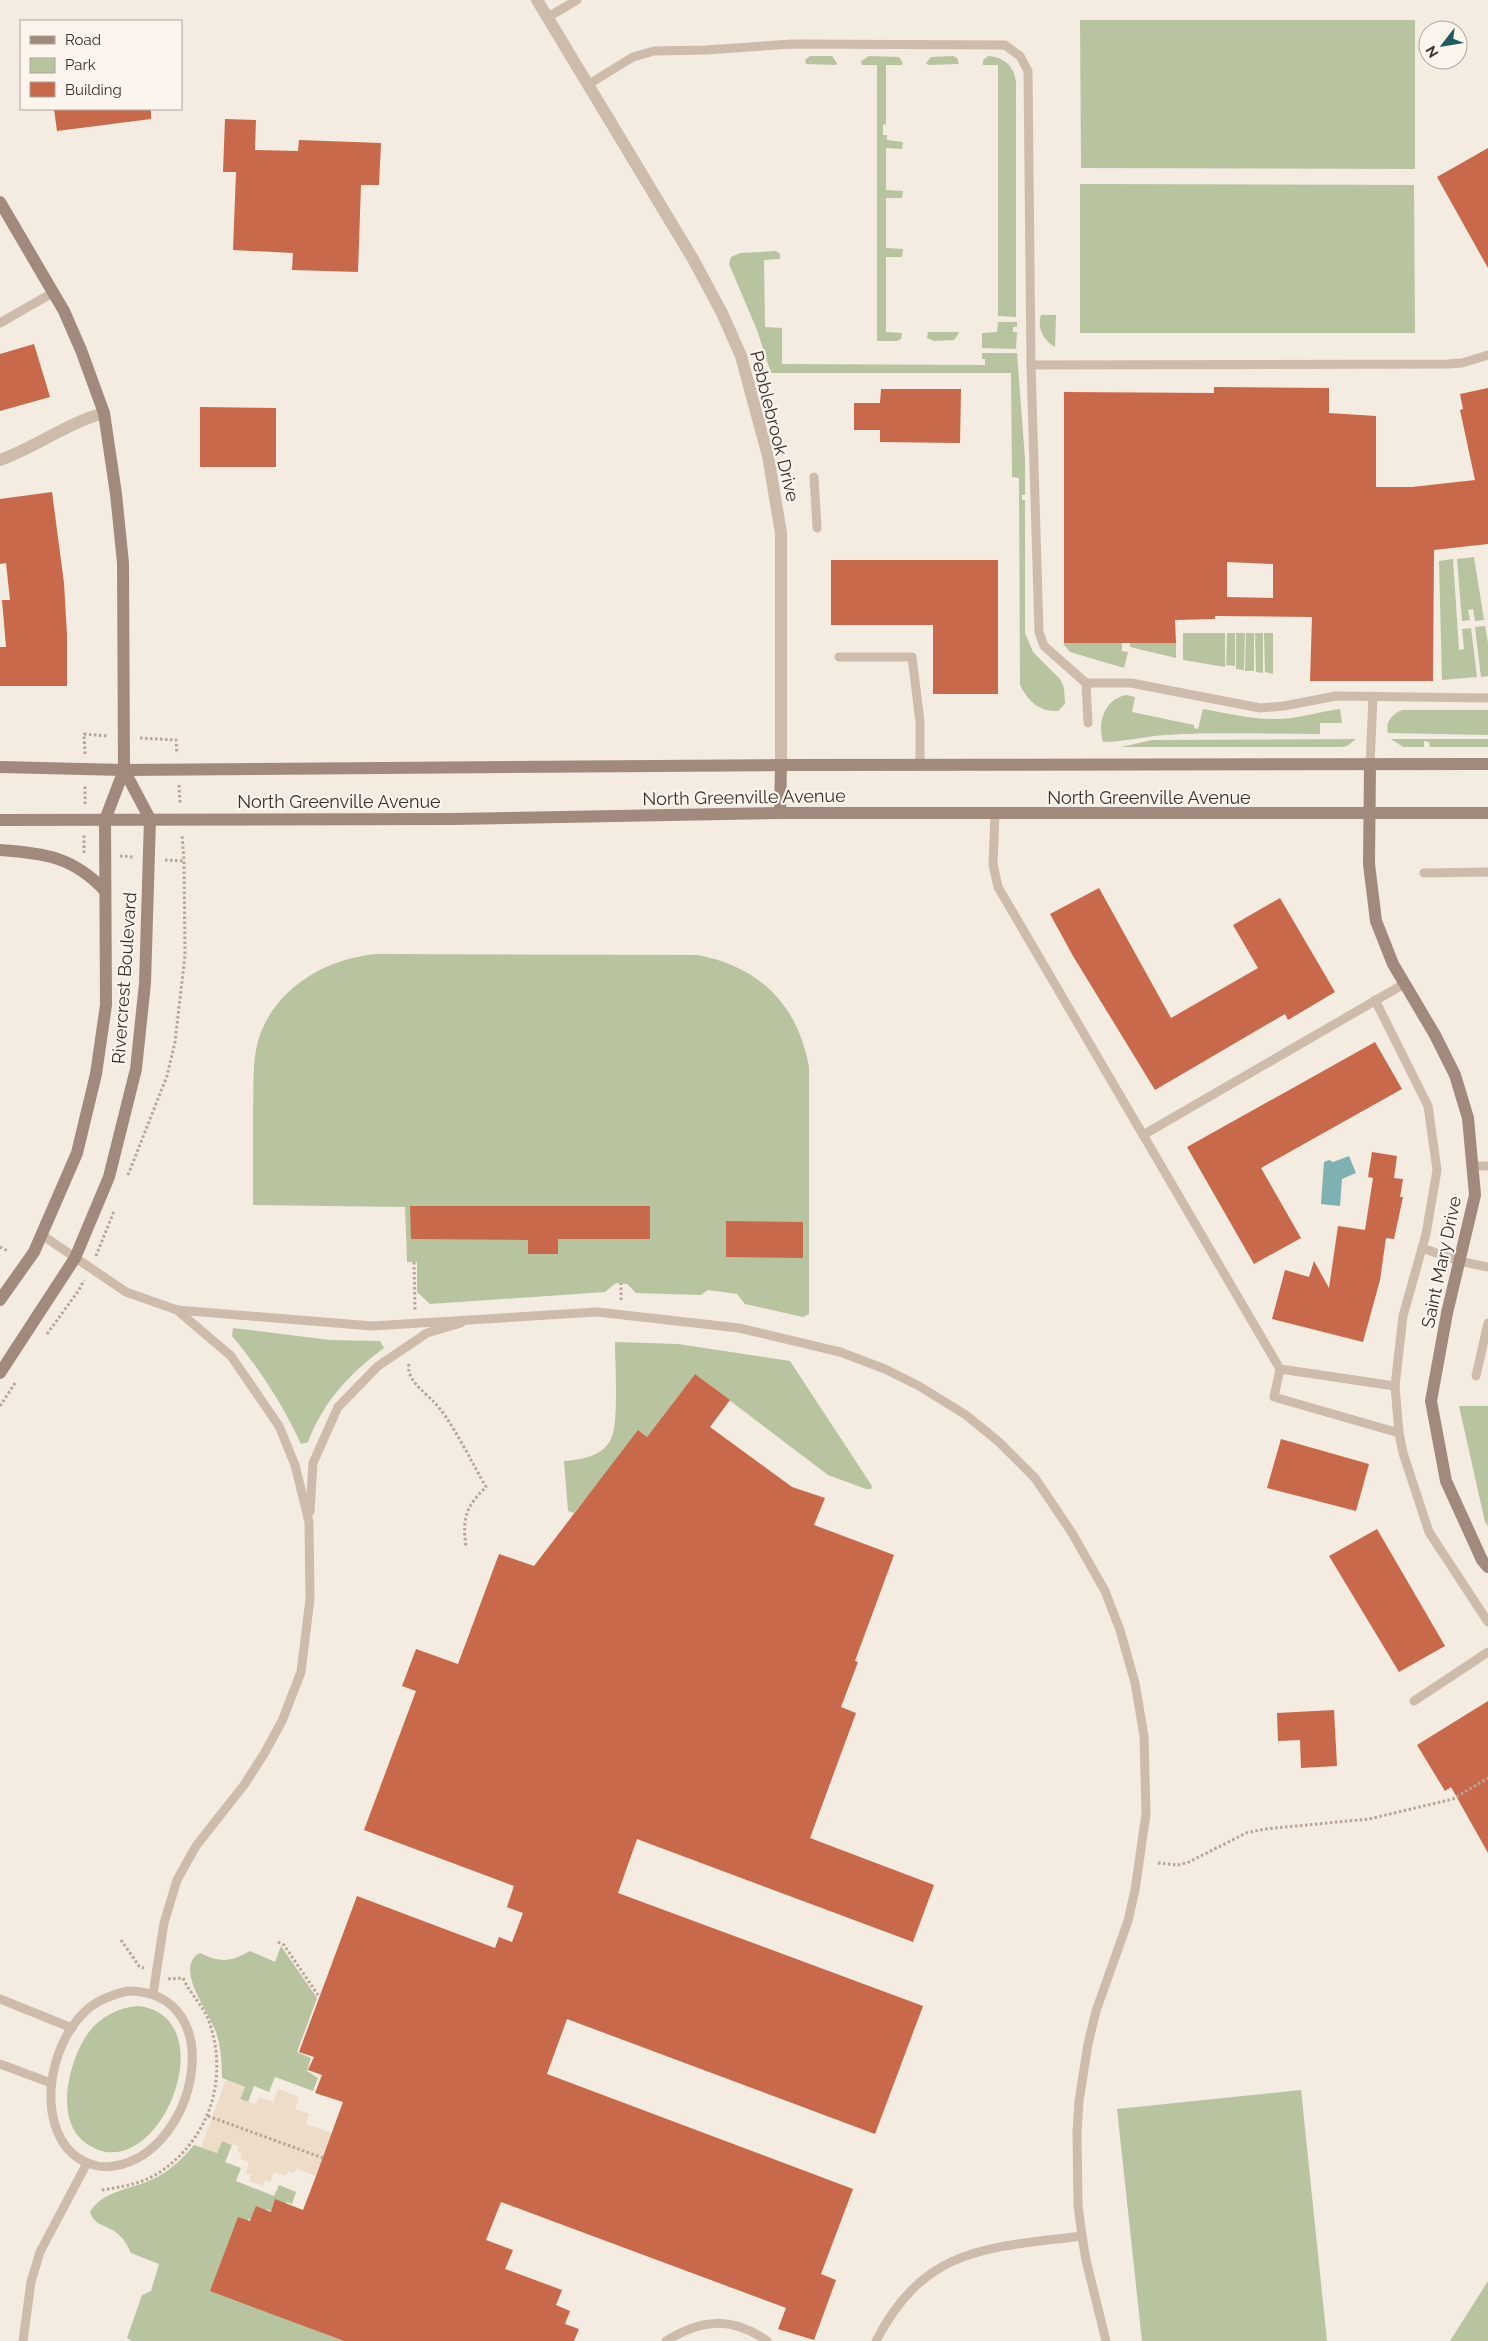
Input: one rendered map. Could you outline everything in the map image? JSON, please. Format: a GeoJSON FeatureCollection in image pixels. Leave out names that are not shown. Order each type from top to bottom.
{"type":"FeatureCollection","features":[{"type":"Feature","properties":{"kind":"main road","name":"Rivercrest Boulevard"},"geometry":{"type":"LineString","coordinates":[[0,202],[54,292],[74,332],[104,413],[116,494],[123,563],[124,770],[105,820],[106,1005],[96,1074],[77,1154],[34,1252],[0,1300]]}},
{"type":"Feature","properties":{"kind":"main road","name":"North Greenville Avenue"},"geometry":{"type":"LineString","coordinates":[[0,767],[178,770],[920,764],[1488,764]]}},
{"type":"Feature","properties":{"kind":"main road"},"geometry":{"type":"LineString","coordinates":[[780,813],[781,765]]}},
{"type":"Feature","properties":{"kind":"main road","name":"Saint Mary Drive"},"geometry":{"type":"LineString","coordinates":[[1370,765],[1369,864],[1376,921],[1386,948],[1404,984],[1435,1035],[1455,1075],[1468,1118],[1475,1195],[1447,1313],[1431,1401],[1446,1481],[1482,1560],[1488,1567]]}},
{"type":"Feature","properties":{"kind":"main road","name":"Rivercrest Boulevard"},"geometry":{"type":"LineString","coordinates":[[0,1372],[75,1258],[109,1177],[136,1069],[145,983],[150,819],[124,770]]}},
{"type":"Feature","properties":{"kind":"main road","name":"North Greenville Avenue"},"geometry":{"type":"LineString","coordinates":[[0,820],[453,819],[780,813],[1488,813]]}},
{"type":"Feature","properties":{"kind":"main road"},"geometry":{"type":"LineString","coordinates":[[0,850],[38,853],[69,863],[94,879],[105,891]]}},
{"type":"Feature","properties":{"kind":"street","name":"Pebblebrook Drive"},"geometry":{"type":"LineString","coordinates":[[537,0],[589,84],[710,290],[741,356],[749,381],[768,456],[781,533],[781,765]]}},
{"type":"Feature","properties":{"kind":"street"},"geometry":{"type":"LineString","coordinates":[[0,460],[26,449],[86,418],[104,413]]}},
{"type":"Feature","properties":{"kind":"lane"},"geometry":{"type":"LineString","coordinates":[[548,17],[577,0]]}},
{"type":"Feature","properties":{"kind":"lane"},"geometry":{"type":"LineString","coordinates":[[589,84],[633,57],[654,51],[706,50],[792,44],[1005,45],[1020,56],[1028,71],[1031,365],[1039,632],[1044,646],[1086,683],[1131,682],[1260,708],[1284,706],[1336,696],[1488,698]]}},
{"type":"Feature","properties":{"kind":"lane"},"geometry":{"type":"LineString","coordinates":[[0,323],[54,292]]}},
{"type":"Feature","properties":{"kind":"lane"},"geometry":{"type":"LineString","coordinates":[[1031,365],[1448,364],[1462,363],[1488,355]]}},
{"type":"Feature","properties":{"kind":"lane"},"geometry":{"type":"LineString","coordinates":[[814,477],[817,528]]}},
{"type":"Feature","properties":{"kind":"lane"},"geometry":{"type":"LineString","coordinates":[[839,657],[912,657],[920,722],[920,764]]}},
{"type":"Feature","properties":{"kind":"lane"},"geometry":{"type":"LineString","coordinates":[[1086,683],[1088,723]]}},
{"type":"Feature","properties":{"kind":"lane"},"geometry":{"type":"LineString","coordinates":[[1370,765],[1373,696]]}},
{"type":"Feature","properties":{"kind":"lane"},"geometry":{"type":"LineString","coordinates":[[995,814],[993,864],[998,887],[1280,1370],[1274,1397],[1398,1433]]}},
{"type":"Feature","properties":{"kind":"lane"},"geometry":{"type":"LineString","coordinates":[[1424,873],[1488,872]]}},
{"type":"Feature","properties":{"kind":"lane"},"geometry":{"type":"LineString","coordinates":[[1143,1135],[1404,984]]}},
{"type":"Feature","properties":{"kind":"lane"},"geometry":{"type":"LineString","coordinates":[[1375,1000],[1428,1106],[1437,1170],[1422,1248],[1403,1316],[1395,1386],[1398,1433],[1402,1453],[1430,1532],[1488,1622]]}},
{"type":"Feature","properties":{"kind":"lane"},"geometry":{"type":"LineString","coordinates":[[1472,1166],[1488,1166]]}},
{"type":"Feature","properties":{"kind":"lane"},"geometry":{"type":"LineString","coordinates":[[42,1235],[126,1292],[177,1310],[372,1326],[597,1312],[729,1326],[840,1352],[919,1386],[966,1416],[1000,1442],[1035,1478],[1072,1533],[1105,1591],[1120,1630],[1135,1683],[1144,1736],[1146,1814],[1135,1890],[1128,1921],[1096,2011],[1088,2044],[1079,2101],[1076,2165],[1082,2236],[1106,2341]]}},
{"type":"Feature","properties":{"kind":"lane"},"geometry":{"type":"LineString","coordinates":[[1422,1248],[1459,1261],[1488,1267]]}},
{"type":"Feature","properties":{"kind":"lane"},"geometry":{"type":"LineString","coordinates":[[177,1310],[231,1356],[279,1426],[295,1465],[309,1522]]}},
{"type":"Feature","properties":{"kind":"lane"},"geometry":{"type":"LineString","coordinates":[[153,1994],[164,1923],[177,1880],[196,1846],[244,1785],[264,1754],[282,1721],[302,1672],[310,1599],[309,1522],[313,1463],[338,1408],[378,1366],[428,1333],[489,1318]]}},
{"type":"Feature","properties":{"kind":"lane"},"geometry":{"type":"LineString","coordinates":[[1476,1376],[1488,1323]]}},
{"type":"Feature","properties":{"kind":"lane"},"geometry":{"type":"LineString","coordinates":[[1280,1370],[1395,1386]]}},
{"type":"Feature","properties":{"kind":"lane"},"geometry":{"type":"LineString","coordinates":[[1414,1701],[1488,1652]]}},
{"type":"Feature","properties":{"kind":"lane"},"geometry":{"type":"LineString","coordinates":[[139,1991],[153,1994],[172,2006],[183,2020],[190,2038],[192,2067],[189,2092],[184,2105],[156,2146],[139,2158],[107,2167],[87,2163],[70,2151],[58,2132],[51,2112],[51,2083],[61,2050],[72,2028],[90,2007],[115,1994],[139,1991]]}},
{"type":"Feature","properties":{"kind":"lane"},"geometry":{"type":"LineString","coordinates":[[0,1999],[72,2028]]}},
{"type":"Feature","properties":{"kind":"lane"},"geometry":{"type":"LineString","coordinates":[[0,2064],[51,2083]]}},
{"type":"Feature","properties":{"kind":"lane"},"geometry":{"type":"LineString","coordinates":[[23,2341],[31,2282],[40,2252],[87,2163]]}},
{"type":"Feature","properties":{"kind":"lane"},"geometry":{"type":"LineString","coordinates":[[876,2341],[892,2313],[908,2292],[924,2277],[947,2262],[977,2251],[1082,2236]]}},
{"type":"Feature","properties":{"kind":"lane"},"geometry":{"type":"LineString","coordinates":[[666,2341],[688,2328],[711,2323],[734,2325],[752,2331],[767,2341]]}},
{"type":"Feature","properties":{"kind":"path"},"geometry":{"type":"LineString","coordinates":[[84,734],[84,853]]}},
{"type":"Feature","properties":{"kind":"path"},"geometry":{"type":"LineString","coordinates":[[176,740],[184,862]]}},
{"type":"Feature","properties":{"kind":"path"},"geometry":{"type":"LineString","coordinates":[[0,1247],[8,1251]]}},
{"type":"Feature","properties":{"kind":"path"},"geometry":{"type":"LineString","coordinates":[[414,1262],[416,1322]]}},
{"type":"Feature","properties":{"kind":"path"},"geometry":{"type":"LineString","coordinates":[[411,1344],[408,1370],[421,1392],[434,1401],[443,1414],[486,1487],[474,1499],[466,1513],[463,1529],[466,1546]]}},
{"type":"Feature","properties":{"kind":"path"},"geometry":{"type":"LineString","coordinates":[[1158,1863],[1178,1865],[1184,1863],[1246,1833],[1265,1829],[1369,1820],[1452,1799],[1488,1778]]}},
{"type":"Feature","properties":{"kind":"path"},"geometry":{"type":"LineString","coordinates":[[278,1942],[284,1945],[318,1995]]}},
{"type":"Feature","properties":{"kind":"path"},"geometry":{"type":"LineString","coordinates":[[208,2116],[323,2158]]}},
{"type":"Feature","properties":{"kind":"green space"},"geometry":{"type":"Polygon","coordinates":[[[1080,20],[1415,20],[1415,169],[1081,168],[1080,20]]]}},
{"type":"Feature","properties":{"kind":"green space"},"geometry":{"type":"Polygon","coordinates":[[[810,56],[832,56],[837,63],[836,65],[806,64],[805,60],[810,56]]]}},
{"type":"Feature","properties":{"kind":"green space"},"geometry":{"type":"Polygon","coordinates":[[[869,56],[899,57],[903,63],[902,65],[886,65],[886,124],[883,125],[883,135],[887,135],[887,140],[903,142],[902,149],[886,148],[886,190],[903,191],[902,198],[886,198],[886,248],[903,249],[902,257],[886,257],[886,332],[902,333],[901,339],[897,341],[877,341],[877,65],[862,65],[861,61],[869,56]]]}},
{"type":"Feature","properties":{"kind":"green space"},"geometry":{"type":"Polygon","coordinates":[[[953,56],[957,58],[959,64],[928,65],[926,63],[931,57],[953,56]]]}},
{"type":"Feature","properties":{"kind":"green space"},"geometry":{"type":"Polygon","coordinates":[[[988,56],[998,58],[1007,63],[1013,71],[1016,82],[1016,317],[998,316],[998,65],[983,65],[983,60],[988,56]]]}},
{"type":"Feature","properties":{"kind":"green space"},"geometry":{"type":"Polygon","coordinates":[[[1080,184],[1414,185],[1415,333],[1080,333],[1080,184]]]}},
{"type":"Feature","properties":{"kind":"green space"},"geometry":{"type":"Polygon","coordinates":[[[776,251],[780,254],[780,259],[764,260],[765,327],[782,328],[782,364],[985,365],[982,353],[1017,353],[1025,459],[1025,495],[1022,495],[1022,500],[1025,500],[1025,633],[1033,652],[1060,679],[1064,688],[1065,704],[1058,711],[1045,710],[1035,704],[1020,685],[1019,478],[1012,477],[1011,373],[771,373],[757,330],[729,264],[731,257],[740,253],[776,251]]]}},
{"type":"Feature","properties":{"kind":"green space"},"geometry":{"type":"Polygon","coordinates":[[[1041,315],[1056,315],[1055,347],[1047,341],[1042,333],[1041,315]]]}},
{"type":"Feature","properties":{"kind":"green space"},"geometry":{"type":"Polygon","coordinates":[[[998,322],[1017,322],[1017,327],[1013,327],[1013,332],[1017,332],[1016,349],[982,348],[982,333],[997,332],[998,322]]]}},
{"type":"Feature","properties":{"kind":"green space"},"geometry":{"type":"Polygon","coordinates":[[[928,332],[959,333],[954,340],[934,341],[927,338],[928,332]]]}},
{"type":"Feature","properties":{"kind":"green space"},"geometry":{"type":"Polygon","coordinates":[[[1474,557],[1484,620],[1475,621],[1473,609],[1468,610],[1470,620],[1462,621],[1457,559],[1474,557]]]}},
{"type":"Feature","properties":{"kind":"green space"},"geometry":{"type":"Polygon","coordinates":[[[1453,559],[1459,650],[1464,649],[1462,629],[1471,628],[1477,677],[1442,680],[1439,561],[1453,559]]]}},
{"type":"Feature","properties":{"kind":"green space"},"geometry":{"type":"Polygon","coordinates":[[[1485,626],[1488,643],[1488,676],[1481,677],[1475,627],[1485,626]]]}},
{"type":"Feature","properties":{"kind":"green space"},"geometry":{"type":"Polygon","coordinates":[[[1183,633],[1225,633],[1225,667],[1183,660],[1183,633]]]}},
{"type":"Feature","properties":{"kind":"green space"},"geometry":{"type":"Polygon","coordinates":[[[1227,633],[1235,633],[1235,666],[1226,665],[1227,633]]]}},
{"type":"Feature","properties":{"kind":"green space"},"geometry":{"type":"Polygon","coordinates":[[[1236,633],[1245,633],[1244,670],[1236,669],[1236,633]]]}},
{"type":"Feature","properties":{"kind":"green space"},"geometry":{"type":"Polygon","coordinates":[[[1246,633],[1254,633],[1254,671],[1245,671],[1246,633]]]}},
{"type":"Feature","properties":{"kind":"green space"},"geometry":{"type":"Polygon","coordinates":[[[1255,633],[1263,633],[1263,673],[1256,672],[1255,633]]]}},
{"type":"Feature","properties":{"kind":"green space"},"geometry":{"type":"Polygon","coordinates":[[[1264,633],[1273,633],[1273,674],[1265,672],[1264,633]]]}},
{"type":"Feature","properties":{"kind":"green space"},"geometry":{"type":"Polygon","coordinates":[[[1122,642],[1122,651],[1128,652],[1124,668],[1070,652],[1064,645],[1064,643],[1122,642]]]}},
{"type":"Feature","properties":{"kind":"green space"},"geometry":{"type":"Polygon","coordinates":[[[1130,642],[1176,643],[1176,658],[1130,647],[1130,642]]]}},
{"type":"Feature","properties":{"kind":"green space"},"geometry":{"type":"Polygon","coordinates":[[[1126,695],[1135,697],[1132,712],[1194,725],[1194,728],[1198,729],[1203,709],[1247,717],[1280,719],[1340,709],[1342,723],[1320,723],[1320,734],[1186,734],[1103,742],[1101,727],[1104,712],[1113,701],[1126,695]]]}},
{"type":"Feature","properties":{"kind":"green space"},"geometry":{"type":"Polygon","coordinates":[[[1402,710],[1488,710],[1488,735],[1388,733],[1388,722],[1395,714],[1402,710]]]}},
{"type":"Feature","properties":{"kind":"green space"},"geometry":{"type":"Polygon","coordinates":[[[1356,739],[1347,746],[1342,747],[1121,747],[1152,740],[1356,739]]]}},
{"type":"Feature","properties":{"kind":"green space"},"geometry":{"type":"Polygon","coordinates":[[[1391,739],[1488,739],[1488,747],[1430,747],[1429,742],[1424,741],[1424,747],[1403,747],[1391,739]]]}},
{"type":"Feature","properties":{"kind":"green space"},"geometry":{"type":"Polygon","coordinates":[[[377,954],[697,955],[719,960],[739,968],[757,979],[785,1007],[796,1025],[804,1045],[809,1067],[809,1314],[803,1317],[745,1304],[737,1294],[708,1290],[701,1295],[636,1293],[627,1284],[616,1283],[605,1292],[430,1304],[417,1292],[417,1262],[407,1262],[405,1207],[253,1205],[254,1066],[258,1041],[265,1022],[289,992],[304,980],[339,962],[377,954]]]}},
{"type":"Feature","properties":{"kind":"green space"},"geometry":{"type":"Polygon","coordinates":[[[233,1328],[330,1340],[380,1341],[384,1348],[339,1389],[321,1414],[308,1442],[301,1444],[287,1415],[270,1388],[232,1336],[233,1328]]]}},
{"type":"Feature","properties":{"kind":"green space"},"geometry":{"type":"Polygon","coordinates":[[[615,1342],[678,1344],[790,1361],[872,1486],[871,1489],[866,1489],[828,1475],[695,1374],[647,1437],[639,1431],[574,1513],[568,1511],[564,1461],[591,1456],[603,1449],[611,1439],[616,1407],[615,1342]]]}},
{"type":"Feature","properties":{"kind":"green space"},"geometry":{"type":"Polygon","coordinates":[[[1459,1406],[1488,1406],[1488,1526],[1485,1522],[1459,1406]]]}},
{"type":"Feature","properties":{"kind":"green space"},"geometry":{"type":"Polygon","coordinates":[[[281,1946],[317,1998],[297,2052],[311,2058],[307,2071],[318,2078],[313,2091],[275,2077],[269,2092],[254,2086],[248,2102],[240,2099],[245,2087],[222,2078],[218,2038],[195,1990],[190,1969],[193,1960],[200,1953],[225,1960],[250,1951],[275,1962],[281,1946]]]}},
{"type":"Feature","properties":{"kind":"green space"},"geometry":{"type":"Polygon","coordinates":[[[138,2006],[165,2017],[178,2039],[180,2068],[172,2099],[156,2126],[135,2146],[110,2152],[83,2141],[74,2130],[69,2117],[67,2103],[71,2071],[82,2043],[99,2021],[111,2013],[124,2008],[138,2006]]]}},
{"type":"Feature","properties":{"kind":"green space"},"geometry":{"type":"Polygon","coordinates":[[[1301,2090],[1327,2341],[1142,2341],[1117,2109],[1301,2090]]]}},
{"type":"Feature","properties":{"kind":"green space"},"geometry":{"type":"Polygon","coordinates":[[[222,2141],[232,2145],[225,2162],[241,2168],[236,2181],[274,2196],[279,2185],[296,2192],[292,2204],[286,2202],[281,2215],[266,2209],[260,2224],[248,2219],[220,2294],[344,2341],[132,2341],[127,2338],[142,2295],[151,2291],[159,2264],[131,2253],[120,2236],[94,2220],[90,2212],[103,2198],[164,2173],[178,2162],[194,2145],[217,2153],[222,2141]]]}},
{"type":"Feature","properties":{"kind":"green space"},"geometry":{"type":"Polygon","coordinates":[[[1488,2281],[1488,2341],[1450,2341],[1488,2281]]]}},
{"type":"Feature","properties":{"kind":"shaded area"},"geometry":{"type":"Polygon","coordinates":[[[226,2080],[245,2087],[240,2099],[255,2104],[259,2097],[273,2102],[278,2089],[299,2097],[295,2109],[309,2114],[306,2124],[332,2133],[316,2176],[296,2168],[294,2173],[288,2171],[286,2176],[274,2172],[270,2182],[265,2180],[263,2186],[249,2181],[251,2175],[246,2173],[249,2162],[240,2159],[242,2154],[237,2152],[239,2146],[222,2141],[217,2153],[201,2147],[226,2080]]]}},
{"type":"Feature","properties":{"kind":"water"},"geometry":{"type":"Polygon","coordinates":[[[1349,1156],[1356,1173],[1342,1179],[1340,1206],[1321,1204],[1324,1162],[1329,1160],[1333,1162],[1349,1156]]]}},
{"type":"Feature","properties":{"kind":"building"},"geometry":{"type":"Polygon","coordinates":[[[54,110],[151,110],[151,119],[57,131],[54,110]]]}},
{"type":"Feature","properties":{"kind":"building"},"geometry":{"type":"Polygon","coordinates":[[[225,119],[256,120],[255,150],[298,151],[299,140],[381,143],[379,185],[361,185],[358,272],[292,270],[293,253],[233,250],[236,172],[223,172],[225,119]]]}},
{"type":"Feature","properties":{"kind":"building"},"geometry":{"type":"Polygon","coordinates":[[[1488,148],[1488,268],[1437,177],[1488,148]]]}},
{"type":"Feature","properties":{"kind":"building"},"geometry":{"type":"Polygon","coordinates":[[[34,344],[50,397],[0,411],[0,354],[34,344]]]}},
{"type":"Feature","properties":{"kind":"building"},"geometry":{"type":"Polygon","coordinates":[[[1214,387],[1329,388],[1329,413],[1376,416],[1376,487],[1412,487],[1475,480],[1460,410],[1463,409],[1460,394],[1488,388],[1488,544],[1434,550],[1433,681],[1310,681],[1312,617],[1215,616],[1215,619],[1175,620],[1176,643],[1064,643],[1064,392],[1214,393],[1214,387]],[[1227,562],[1227,597],[1273,598],[1273,564],[1227,562]]]}},
{"type":"Feature","properties":{"kind":"building"},"geometry":{"type":"Polygon","coordinates":[[[881,389],[961,389],[960,443],[880,442],[880,430],[854,430],[854,403],[880,403],[881,389]]]}},
{"type":"Feature","properties":{"kind":"building"},"geometry":{"type":"Polygon","coordinates":[[[200,407],[276,408],[276,467],[200,467],[200,407]]]}},
{"type":"Feature","properties":{"kind":"building"},"geometry":{"type":"Polygon","coordinates":[[[52,492],[64,583],[67,686],[0,686],[0,647],[6,647],[2,600],[10,600],[6,563],[0,564],[0,499],[52,492]]]}},
{"type":"Feature","properties":{"kind":"building"},"geometry":{"type":"Polygon","coordinates":[[[831,560],[998,560],[998,694],[933,694],[933,625],[831,625],[831,560]]]}},
{"type":"Feature","properties":{"kind":"building"},"geometry":{"type":"Polygon","coordinates":[[[1099,888],[1171,1018],[1258,968],[1233,925],[1280,898],[1335,992],[1288,1020],[1285,1014],[1155,1090],[1073,956],[1050,914],[1099,888]]]}},
{"type":"Feature","properties":{"kind":"building"},"geometry":{"type":"Polygon","coordinates":[[[1375,1042],[1402,1089],[1261,1168],[1301,1238],[1254,1264],[1187,1147],[1375,1042]]]}},
{"type":"Feature","properties":{"kind":"building"},"geometry":{"type":"Polygon","coordinates":[[[1372,1152],[1397,1156],[1394,1178],[1403,1179],[1400,1197],[1403,1197],[1394,1239],[1386,1238],[1380,1280],[1363,1342],[1272,1319],[1285,1270],[1309,1277],[1314,1261],[1329,1288],[1338,1226],[1365,1230],[1373,1178],[1368,1177],[1372,1152]]]}},
{"type":"Feature","properties":{"kind":"building"},"geometry":{"type":"Polygon","coordinates":[[[410,1206],[650,1206],[650,1239],[558,1239],[558,1254],[528,1254],[528,1240],[411,1239],[410,1206]]]}},
{"type":"Feature","properties":{"kind":"building"},"geometry":{"type":"Polygon","coordinates":[[[726,1221],[803,1222],[803,1258],[726,1257],[726,1221]]]}},
{"type":"Feature","properties":{"kind":"building"},"geometry":{"type":"Polygon","coordinates":[[[695,1374],[730,1400],[710,1427],[792,1487],[825,1498],[814,1525],[894,1555],[855,1661],[858,1662],[841,1707],[856,1713],[810,1838],[934,1885],[913,1942],[637,1839],[618,1893],[923,2006],[875,2134],[567,2019],[547,2074],[853,2189],[821,2274],[836,2280],[814,2340],[778,2329],[786,2308],[501,2202],[486,2240],[513,2250],[505,2269],[562,2290],[556,2305],[570,2311],[565,2324],[579,2329],[574,2341],[344,2341],[210,2291],[238,2217],[250,2221],[256,2206],[271,2212],[275,2199],[303,2210],[316,2176],[343,2102],[315,2093],[322,2075],[308,2070],[314,2057],[299,2052],[357,1896],[495,1948],[499,1937],[512,1942],[523,1913],[507,1907],[514,1886],[364,1830],[416,1691],[402,1686],[416,1649],[458,1664],[499,1554],[534,1566],[638,1430],[647,1437],[695,1374]]]}},
{"type":"Feature","properties":{"kind":"building"},"geometry":{"type":"Polygon","coordinates":[[[1281,1439],[1369,1464],[1356,1511],[1267,1488],[1281,1439]]]}},
{"type":"Feature","properties":{"kind":"building"},"geometry":{"type":"Polygon","coordinates":[[[1377,1529],[1445,1646],[1399,1672],[1329,1556],[1377,1529]]]}},
{"type":"Feature","properties":{"kind":"building"},"geometry":{"type":"Polygon","coordinates":[[[1488,1701],[1488,1853],[1451,1787],[1445,1791],[1417,1745],[1488,1701]]]}},
{"type":"Feature","properties":{"kind":"building"},"geometry":{"type":"Polygon","coordinates":[[[1334,1710],[1337,1766],[1301,1768],[1300,1740],[1278,1741],[1277,1713],[1334,1710]]]}}]}
